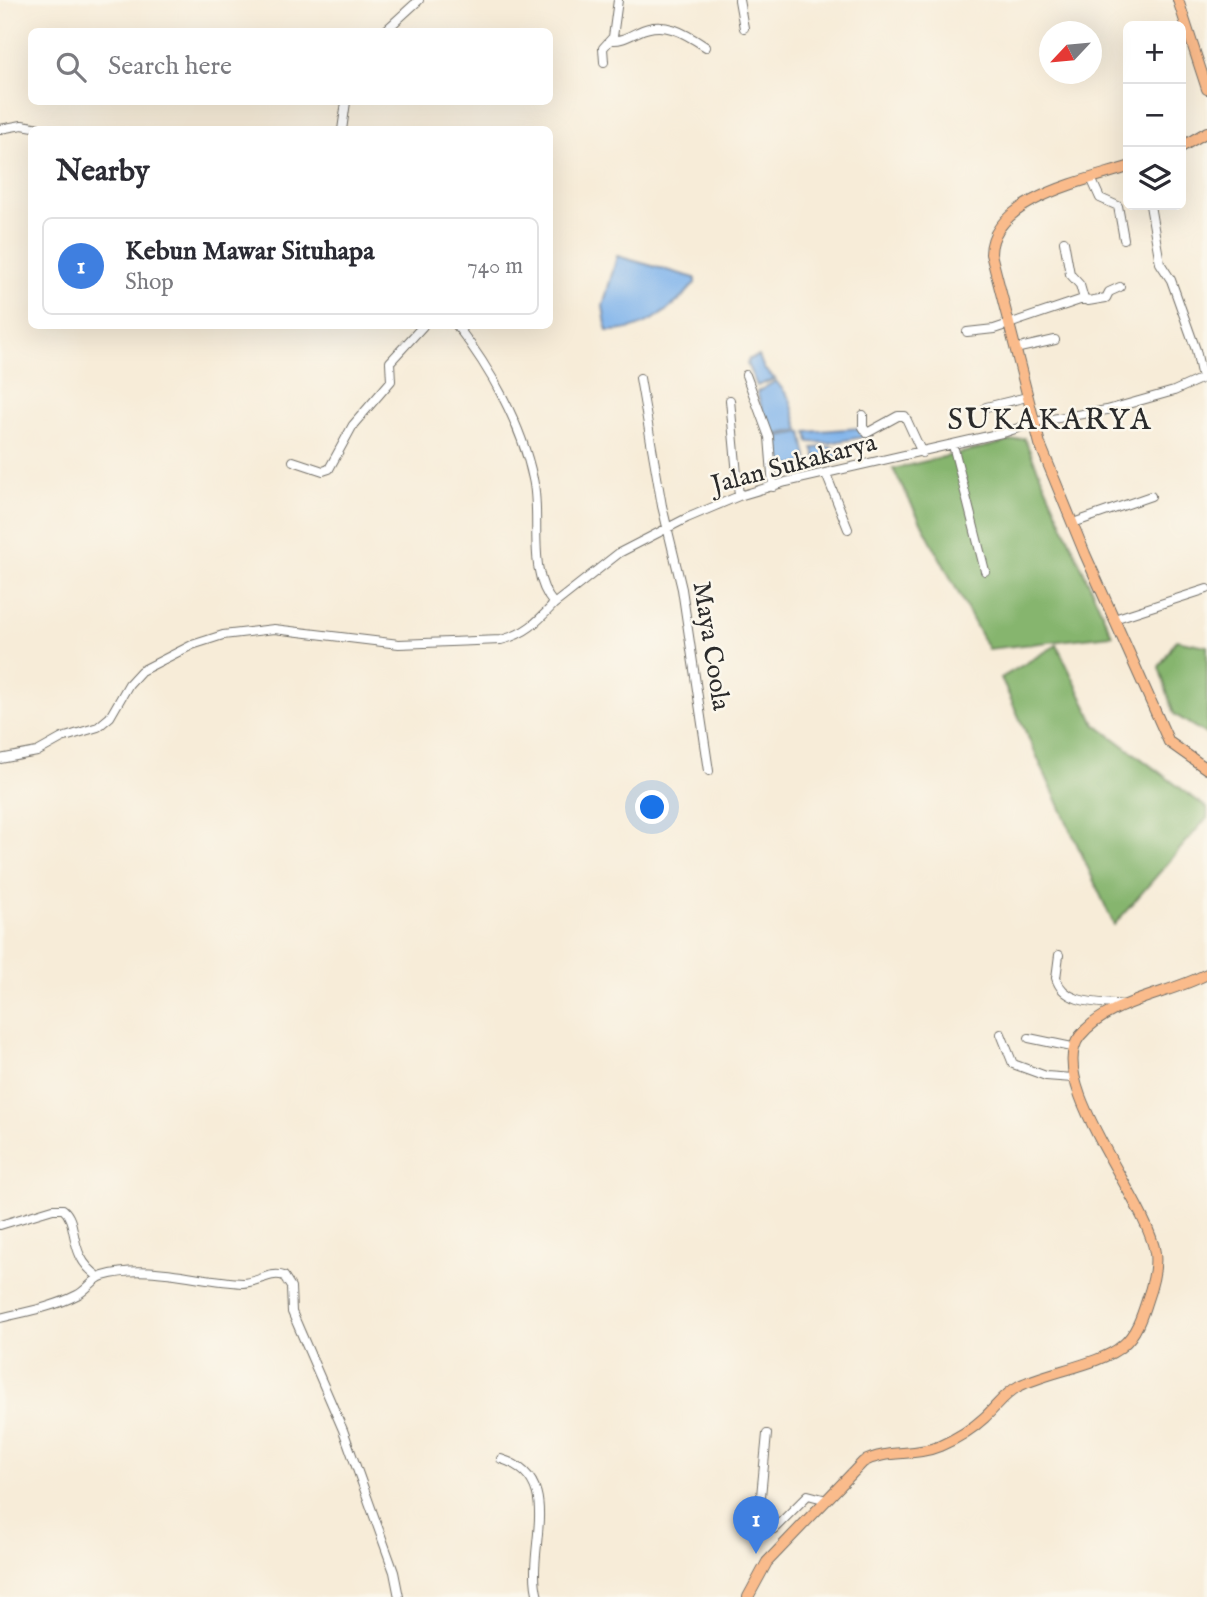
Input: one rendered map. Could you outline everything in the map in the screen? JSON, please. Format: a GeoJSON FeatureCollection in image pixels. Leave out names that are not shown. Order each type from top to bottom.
{"type":"FeatureCollection","features":[{"type":"Feature","properties":{"kind":"main road"},"geometry":{"type":"LineString","coordinates":[[1178,0],[1207,89]]}},
{"type":"Feature","properties":{"kind":"main road"},"geometry":{"type":"LineString","coordinates":[[1186,144],[1207,132]]}},
{"type":"Feature","properties":{"kind":"main road"},"geometry":{"type":"LineString","coordinates":[[1123,168],[1091,178],[1025,205],[1006,220],[993,238],[991,254],[1034,424],[1073,523],[1169,742],[1207,769]]}},
{"type":"Feature","properties":{"kind":"main road"},"geometry":{"type":"LineString","coordinates":[[748,1597],[767,1562],[857,1467],[871,1457],[938,1447],[970,1430],[1019,1386],[1113,1353],[1131,1337],[1150,1290],[1155,1253],[1147,1226],[1104,1146],[1073,1078],[1072,1047],[1086,1029],[1128,1006],[1207,974]]}},
{"type":"Feature","properties":{"kind":"street"},"geometry":{"type":"LineString","coordinates":[[388,28],[419,0]]}},
{"type":"Feature","properties":{"kind":"street"},"geometry":{"type":"LineString","coordinates":[[604,62],[603,48],[611,40],[618,0]]}},
{"type":"Feature","properties":{"kind":"street"},"geometry":{"type":"LineString","coordinates":[[739,0],[744,29]]}},
{"type":"Feature","properties":{"kind":"street"},"geometry":{"type":"LineString","coordinates":[[611,40],[623,39],[648,28],[663,27],[686,33],[706,47]]}},
{"type":"Feature","properties":{"kind":"street"},"geometry":{"type":"LineString","coordinates":[[343,126],[346,105]]}},
{"type":"Feature","properties":{"kind":"street"},"geometry":{"type":"LineString","coordinates":[[0,129],[28,126]]}},
{"type":"Feature","properties":{"kind":"street"},"geometry":{"type":"LineString","coordinates":[[1091,178],[1100,198],[1118,206],[1124,239]]}},
{"type":"Feature","properties":{"kind":"street"},"geometry":{"type":"LineString","coordinates":[[1151,210],[1160,263],[1171,280],[1205,377]]}},
{"type":"Feature","properties":{"kind":"street"},"geometry":{"type":"LineString","coordinates":[[1064,242],[1070,274],[1080,285],[1084,299]]}},
{"type":"Feature","properties":{"kind":"street"},"geometry":{"type":"LineString","coordinates":[[967,332],[1007,324],[1084,299],[1105,298],[1109,292],[1120,287]]}},
{"type":"Feature","properties":{"kind":"street"},"geometry":{"type":"LineString","coordinates":[[293,461],[323,471],[330,469],[353,425],[391,381],[390,362],[420,329]]}},
{"type":"Feature","properties":{"kind":"street"},"geometry":{"type":"LineString","coordinates":[[459,329],[492,380],[525,450],[536,496],[541,578],[554,604]]}},
{"type":"Feature","properties":{"kind":"street"},"geometry":{"type":"LineString","coordinates":[[1015,349],[1055,340]]}},
{"type":"Feature","properties":{"kind":"street"},"geometry":{"type":"LineString","coordinates":[[746,375],[769,436],[773,487]]}},
{"type":"Feature","properties":{"kind":"street","name":"Jalan Sukakarya"},"geometry":{"type":"LineString","coordinates":[[0,759],[37,752],[62,738],[98,727],[110,716],[129,684],[141,671],[192,645],[223,635],[274,629],[399,644],[501,640],[516,636],[535,625],[554,604],[620,553],[667,528],[739,496],[1034,424],[1107,411],[1174,391],[1205,377]]}},
{"type":"Feature","properties":{"kind":"street","name":"Maya Coola"},"geometry":{"type":"LineString","coordinates":[[640,378],[667,528],[682,589],[709,771]]}},
{"type":"Feature","properties":{"kind":"street"},"geometry":{"type":"LineString","coordinates":[[986,408],[1027,397]]}},
{"type":"Feature","properties":{"kind":"street"},"geometry":{"type":"LineString","coordinates":[[730,400],[739,496]]}},
{"type":"Feature","properties":{"kind":"street"},"geometry":{"type":"LineString","coordinates":[[863,415],[863,427],[867,433],[904,415],[922,453]]}},
{"type":"Feature","properties":{"kind":"street"},"geometry":{"type":"LineString","coordinates":[[953,445],[985,571]]}},
{"type":"Feature","properties":{"kind":"street"},"geometry":{"type":"LineString","coordinates":[[826,474],[848,529]]}},
{"type":"Feature","properties":{"kind":"street"},"geometry":{"type":"LineString","coordinates":[[1073,523],[1150,496]]}},
{"type":"Feature","properties":{"kind":"street"},"geometry":{"type":"LineString","coordinates":[[1114,619],[1207,589]]}},
{"type":"Feature","properties":{"kind":"street"},"geometry":{"type":"LineString","coordinates":[[1059,955],[1056,978],[1065,991],[1090,1003],[1128,1006]]}},
{"type":"Feature","properties":{"kind":"street"},"geometry":{"type":"LineString","coordinates":[[1001,1034],[1013,1064],[1046,1076],[1073,1078]]}},
{"type":"Feature","properties":{"kind":"street"},"geometry":{"type":"LineString","coordinates":[[1029,1038],[1072,1047]]}},
{"type":"Feature","properties":{"kind":"street"},"geometry":{"type":"LineString","coordinates":[[0,1225],[53,1209],[63,1209],[69,1214],[74,1241],[83,1264],[99,1277]]}},
{"type":"Feature","properties":{"kind":"street"},"geometry":{"type":"LineString","coordinates":[[0,1318],[31,1311],[77,1295],[99,1277],[149,1273],[246,1283],[273,1275],[284,1276],[290,1287],[289,1302],[292,1312],[321,1374],[361,1479],[394,1572],[399,1597]]}},
{"type":"Feature","properties":{"kind":"street"},"geometry":{"type":"LineString","coordinates":[[766,1434],[758,1527],[763,1531],[774,1529],[808,1494],[827,1500]]}},
{"type":"Feature","properties":{"kind":"street"},"geometry":{"type":"LineString","coordinates":[[500,1459],[517,1466],[534,1484],[537,1493],[541,1515],[534,1571],[538,1597]]}},
{"type":"Feature","properties":{"kind":"green space"},"geometry":{"type":"Polygon","coordinates":[[[1024,438],[1112,635],[988,649],[893,469],[1024,438]]]}},
{"type":"Feature","properties":{"kind":"green space"},"geometry":{"type":"Polygon","coordinates":[[[1176,640],[1207,646],[1207,735],[1174,714],[1159,667],[1176,640]]]}},
{"type":"Feature","properties":{"kind":"green space"},"geometry":{"type":"Polygon","coordinates":[[[1057,645],[1095,724],[1207,808],[1207,818],[1114,925],[1001,678],[1057,645]]]}},
{"type":"Feature","properties":{"kind":"water"},"geometry":{"type":"Polygon","coordinates":[[[617,256],[695,278],[695,283],[677,302],[645,324],[620,331],[607,331],[603,306],[617,256]]]}},
{"type":"Feature","properties":{"kind":"water"},"geometry":{"type":"Polygon","coordinates":[[[759,356],[764,369],[775,379],[757,386],[747,364],[749,359],[759,356]]]}},
{"type":"Feature","properties":{"kind":"water"},"geometry":{"type":"Polygon","coordinates":[[[776,381],[790,399],[799,430],[770,436],[757,392],[776,381]]]}},
{"type":"Feature","properties":{"kind":"water"},"geometry":{"type":"Polygon","coordinates":[[[860,428],[863,437],[829,443],[809,442],[807,432],[860,428]]]}},
{"type":"Feature","properties":{"kind":"water"},"geometry":{"type":"Polygon","coordinates":[[[802,432],[808,463],[792,466],[774,460],[771,438],[802,432]]]}},
{"type":"Feature","properties":{"kind":"water"},"geometry":{"type":"Polygon","coordinates":[[[833,447],[840,462],[819,465],[813,448],[833,447]]]}},
{"type":"Feature","properties":{"kind":"place","name":"Kebun Mawar Situhapa"},"geometry":{"type":"Point","coordinates":[756,1554]}},
{"type":"Feature","properties":{"kind":"district","name":"SUKAKARYA"},"geometry":{"type":"Point","coordinates":[1050,421]}}]}
